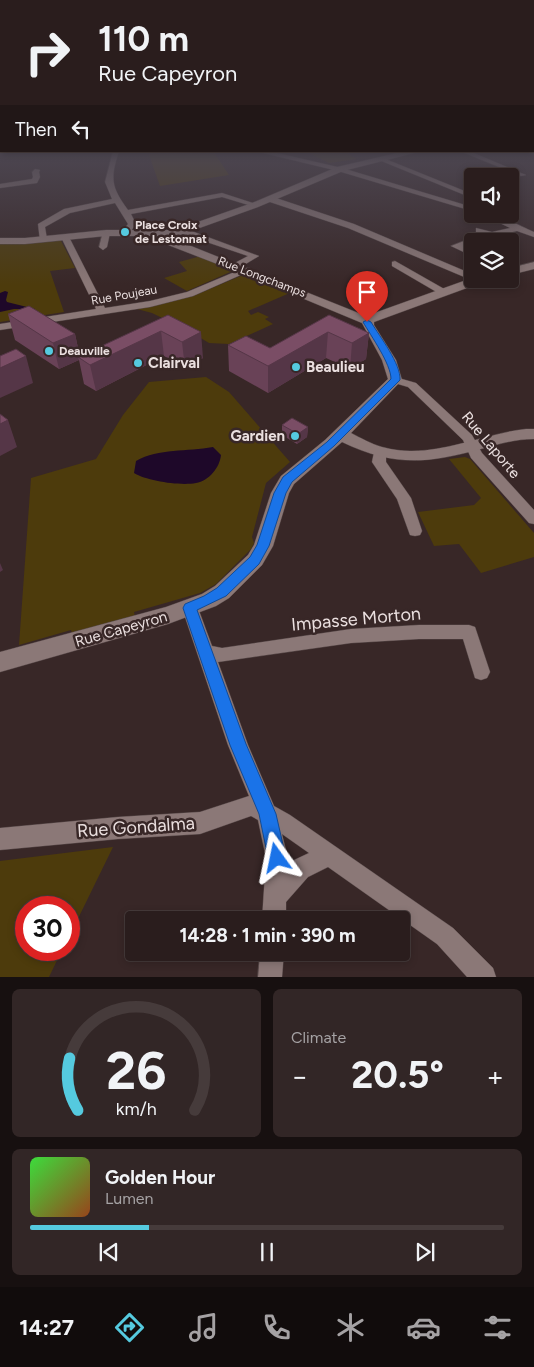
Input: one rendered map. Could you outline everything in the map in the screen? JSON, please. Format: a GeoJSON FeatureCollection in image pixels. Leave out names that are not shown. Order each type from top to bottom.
{"type":"FeatureCollection","features":[{"type":"Feature","properties":{"kind":"street"},"geometry":{"type":"LineString","coordinates":[[113,195],[132,224],[125,233]]}},
{"type":"Feature","properties":{"kind":"street"},"geometry":{"type":"LineString","coordinates":[[125,213],[222,195],[255,205]]}},
{"type":"Feature","properties":{"kind":"street"},"geometry":{"type":"LineString","coordinates":[[0,241],[106,233],[183,231],[280,195]]}},
{"type":"Feature","properties":{"kind":"street"},"geometry":{"type":"LineString","coordinates":[[428,195],[464,205]]}},
{"type":"Feature","properties":{"kind":"street"},"geometry":{"type":"LineString","coordinates":[[270,199],[351,226],[464,274]]}},
{"type":"Feature","properties":{"kind":"street"},"geometry":{"type":"LineString","coordinates":[[43,239],[41,226],[67,211],[116,200]]}},
{"type":"Feature","properties":{"kind":"street"},"geometry":{"type":"LineString","coordinates":[[159,233],[206,222]]}},
{"type":"Feature","properties":{"kind":"street"},"geometry":{"type":"LineString","coordinates":[[507,223],[534,235]]}},
{"type":"Feature","properties":{"kind":"street"},"geometry":{"type":"LineString","coordinates":[[479,230],[491,235],[519,228]]}},
{"type":"Feature","properties":{"kind":"street","name":"Rue Poujeau"},"geometry":{"type":"LineString","coordinates":[[0,327],[150,304],[190,294],[241,268],[255,256],[183,231]]}},
{"type":"Feature","properties":{"kind":"street"},"geometry":{"type":"LineString","coordinates":[[103,247],[106,233]]}},
{"type":"Feature","properties":{"kind":"street","name":"Rue Longchamps"},"geometry":{"type":"LineString","coordinates":[[159,233],[161,238],[167,241],[241,268],[309,295],[361,319],[368,320]]}},
{"type":"Feature","properties":{"kind":"street"},"geometry":{"type":"LineString","coordinates":[[65,237],[102,312]]}},
{"type":"Feature","properties":{"kind":"street"},"geometry":{"type":"LineString","coordinates":[[464,243],[455,246],[464,250]]}},
{"type":"Feature","properties":{"kind":"street"},"geometry":{"type":"LineString","coordinates":[[395,264],[443,292]]}},
{"type":"Feature","properties":{"kind":"street"},"geometry":{"type":"LineString","coordinates":[[519,269],[534,265]]}},
{"type":"Feature","properties":{"kind":"street"},"geometry":{"type":"LineString","coordinates":[[395,380],[396,374],[368,326],[368,320],[464,284]]}},
{"type":"Feature","properties":{"kind":"street","name":"Rue Capeyron"},"geometry":{"type":"LineString","coordinates":[[0,662],[190,608],[222,592],[255,560],[263,546],[280,493],[287,480],[340,435],[395,380]]}},
{"type":"Feature","properties":{"kind":"street","name":"Rue Laporte"},"geometry":{"type":"LineString","coordinates":[[395,380],[412,385],[468,438],[476,455],[534,519]]}},
{"type":"Feature","properties":{"kind":"street"},"geometry":{"type":"LineString","coordinates":[[340,435],[380,452],[410,454],[445,452],[513,436],[534,434]]}},
{"type":"Feature","properties":{"kind":"street"},"geometry":{"type":"LineString","coordinates":[[380,452],[379,462],[404,498],[415,531]]}},
{"type":"Feature","properties":{"kind":"street"},"geometry":{"type":"LineString","coordinates":[[190,608],[238,745],[267,814],[277,858],[275,911]]}},
{"type":"Feature","properties":{"kind":"street","name":"Impasse Morton"},"geometry":{"type":"LineString","coordinates":[[204,652],[222,655],[351,636],[419,632],[469,632],[481,672]]}},
{"type":"Feature","properties":{"kind":"street","name":"Rue Gondalma"},"geometry":{"type":"LineString","coordinates":[[0,839],[118,828],[200,823],[252,805],[267,814]]}},
{"type":"Feature","properties":{"kind":"street"},"geometry":{"type":"LineString","coordinates":[[267,814],[330,855],[445,936],[484,977]]}},
{"type":"Feature","properties":{"kind":"street"},"geometry":{"type":"LineString","coordinates":[[276,897],[300,870],[330,855]]}},
{"type":"Feature","properties":{"kind":"street"},"geometry":{"type":"LineString","coordinates":[[270,977],[271,961]]}},
{"type":"Feature","properties":{"kind":"shaded area"},"geometry":{"type":"Polygon","coordinates":[[[59,240],[75,268],[50,271],[64,312],[0,322],[0,243],[59,240]]]}},
{"type":"Feature","properties":{"kind":"shaded area"},"geometry":{"type":"Polygon","coordinates":[[[201,256],[237,269],[187,291],[164,278],[187,271],[179,262],[201,256]]]}},
{"type":"Feature","properties":{"kind":"shaded area"},"geometry":{"type":"Polygon","coordinates":[[[243,275],[249,275],[292,292],[248,311],[251,315],[258,312],[269,317],[265,319],[273,324],[229,344],[209,343],[152,313],[137,309],[193,296],[243,275]]]}},
{"type":"Feature","properties":{"kind":"shaded area"},"geometry":{"type":"Polygon","coordinates":[[[8,292],[7,302],[35,309],[14,309],[0,312],[0,293],[8,292]]]}},
{"type":"Feature","properties":{"kind":"shaded area"},"geometry":{"type":"Polygon","coordinates":[[[206,377],[229,392],[290,462],[266,483],[252,537],[254,543],[251,549],[216,584],[200,593],[134,612],[135,617],[72,633],[71,630],[19,645],[31,478],[96,459],[123,415],[149,382],[206,377]]]}},
{"type":"Feature","properties":{"kind":"shaded area"},"geometry":{"type":"Polygon","coordinates":[[[213,447],[221,455],[220,460],[213,473],[201,482],[181,484],[164,482],[134,473],[136,461],[154,454],[213,447]]]}},
{"type":"Feature","properties":{"kind":"shaded area"},"geometry":{"type":"Polygon","coordinates":[[[465,457],[470,459],[534,533],[534,557],[481,573],[459,544],[434,546],[418,512],[474,505],[481,498],[449,459],[465,457]]]}},
{"type":"Feature","properties":{"kind":"shaded area"},"geometry":{"type":"Polygon","coordinates":[[[113,847],[80,914],[80,896],[15,896],[15,961],[57,961],[49,977],[0,977],[0,861],[113,847]]]}},
{"type":"Feature","properties":{"kind":"building"},"geometry":{"type":"Polygon","coordinates":[[[29,306],[75,334],[53,343],[8,314],[29,306]]]}},
{"type":"Feature","properties":{"kind":"building"},"geometry":{"type":"Polygon","coordinates":[[[168,315],[201,332],[182,342],[161,331],[90,365],[78,357],[168,315]]]}},
{"type":"Feature","properties":{"kind":"building"},"geometry":{"type":"Polygon","coordinates":[[[329,315],[369,333],[352,343],[328,332],[268,366],[228,345],[246,336],[270,348],[329,315]]]}},
{"type":"Feature","properties":{"kind":"building"},"geometry":{"type":"Polygon","coordinates":[[[16,349],[26,356],[0,368],[0,356],[16,349]]]}},
{"type":"Feature","properties":{"kind":"building"},"geometry":{"type":"Polygon","coordinates":[[[0,414],[8,420],[0,424],[0,414]]]}},
{"type":"Feature","properties":{"kind":"building"},"geometry":{"type":"Polygon","coordinates":[[[292,418],[308,427],[298,434],[282,425],[292,418]]]}},
{"type":"Feature","properties":{"kind":"place","name":"Place Croix de Lestonnat"},"geometry":{"type":"Point","coordinates":[125,232]}},
{"type":"Feature","properties":{"kind":"place","name":"Deauville"},"geometry":{"type":"Point","coordinates":[49,351]}},
{"type":"Feature","properties":{"kind":"place","name":"Clairval"},"geometry":{"type":"Point","coordinates":[138,363]}},
{"type":"Feature","properties":{"kind":"place","name":"Beaulieu"},"geometry":{"type":"Point","coordinates":[296,367]}},
{"type":"Feature","properties":{"kind":"place","name":"Gardien"},"geometry":{"type":"Point","coordinates":[295,436]}},
{"type":"Feature","properties":{"kind":"route"},"geometry":{"type":"LineString","coordinates":[[277,858],[267,814],[238,745],[190,608],[222,592],[255,560],[263,546],[280,493],[287,480],[331,444],[395,380],[396,374],[367,322]]}}]}
